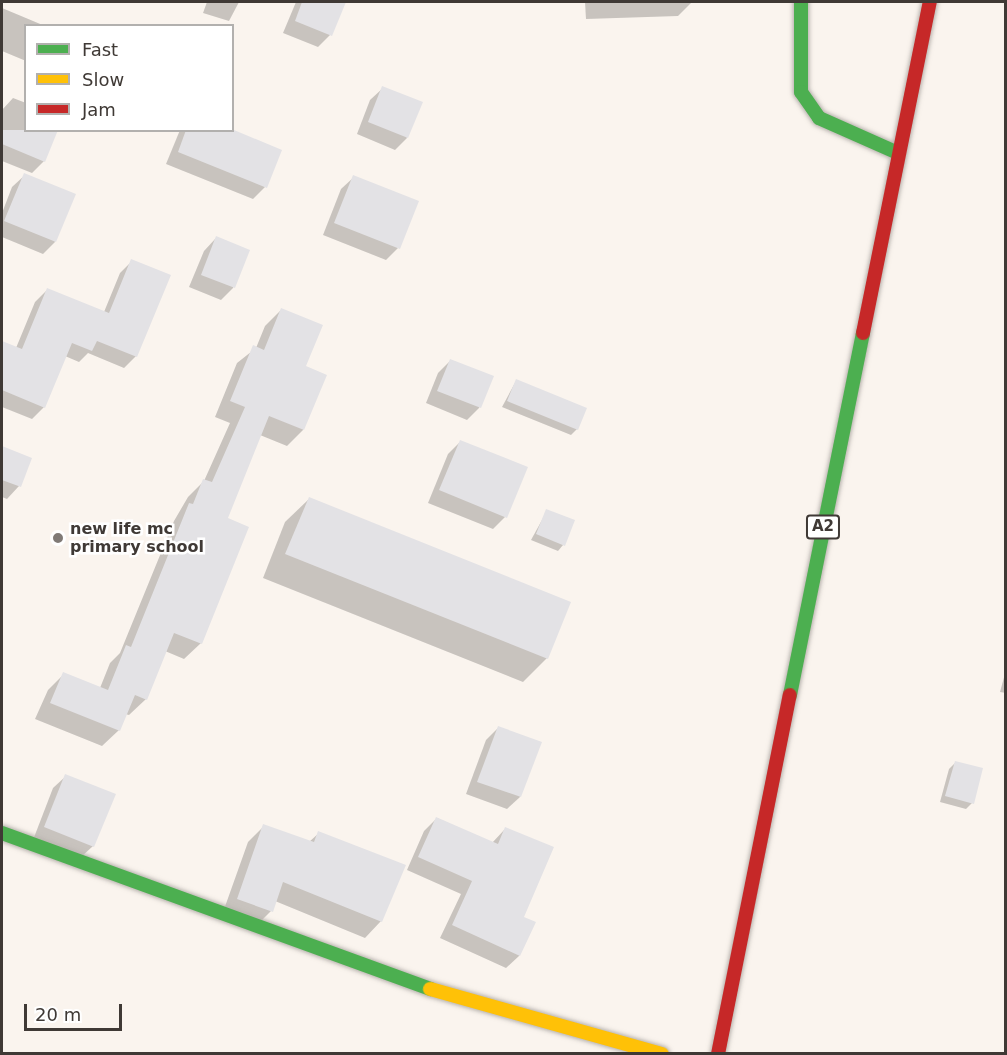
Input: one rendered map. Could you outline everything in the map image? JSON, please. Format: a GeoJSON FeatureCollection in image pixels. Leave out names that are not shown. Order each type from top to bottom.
{"type":"FeatureCollection","features":[{"type":"Feature","properties":{"kind":"main road"},"geometry":{"type":"LineString","coordinates":[[801,2],[801,92],[819,118],[898,153]]}},
{"type":"Feature","properties":{"kind":"main road","name":"A2"},"geometry":{"type":"LineString","coordinates":[[718,1053],[930,2]]}},
{"type":"Feature","properties":{"kind":"main road"},"geometry":{"type":"LineString","coordinates":[[2,833],[451,997],[662,1053]]}},
{"type":"Feature","properties":{"kind":"building"},"geometry":{"type":"Polygon","coordinates":[[[302,2],[346,2],[332,36],[295,21],[302,2]]]}},
{"type":"Feature","properties":{"kind":"building"},"geometry":{"type":"Polygon","coordinates":[[[382,86],[423,102],[408,138],[368,122],[382,86]]]}},
{"type":"Feature","properties":{"kind":"building"},"geometry":{"type":"Polygon","coordinates":[[[2,130],[57,132],[45,162],[2,144],[2,130]]]}},
{"type":"Feature","properties":{"kind":"building"},"geometry":{"type":"Polygon","coordinates":[[[234,130],[282,150],[267,188],[178,152],[185,132],[234,132],[234,130]]]}},
{"type":"Feature","properties":{"kind":"building"},"geometry":{"type":"Polygon","coordinates":[[[24,173],[76,194],[56,242],[4,221],[24,173]]]}},
{"type":"Feature","properties":{"kind":"building"},"geometry":{"type":"Polygon","coordinates":[[[353,175],[419,201],[400,249],[334,223],[353,175]]]}},
{"type":"Feature","properties":{"kind":"building"},"geometry":{"type":"Polygon","coordinates":[[[216,236],[250,250],[235,288],[201,275],[216,236]]]}},
{"type":"Feature","properties":{"kind":"building"},"geometry":{"type":"Polygon","coordinates":[[[131,259],[171,275],[137,357],[97,341],[92,351],[72,343],[45,408],[2,390],[2,341],[22,349],[47,288],[109,313],[131,259]]]}},
{"type":"Feature","properties":{"kind":"building"},"geometry":{"type":"Polygon","coordinates":[[[281,308],[323,325],[306,366],[327,375],[304,430],[269,416],[228,518],[249,527],[202,644],[174,633],[147,700],[135,695],[120,731],[50,703],[63,672],[108,690],[126,645],[131,647],[189,503],[193,504],[203,479],[212,482],[245,407],[230,401],[253,345],[264,350],[281,308]]]}},
{"type":"Feature","properties":{"kind":"building"},"geometry":{"type":"Polygon","coordinates":[[[450,359],[494,376],[481,408],[437,391],[450,359]]]}},
{"type":"Feature","properties":{"kind":"building"},"geometry":{"type":"Polygon","coordinates":[[[516,379],[587,408],[578,430],[507,401],[516,379]]]}},
{"type":"Feature","properties":{"kind":"building"},"geometry":{"type":"Polygon","coordinates":[[[460,440],[528,467],[507,518],[439,490],[460,440]]]}},
{"type":"Feature","properties":{"kind":"building"},"geometry":{"type":"Polygon","coordinates":[[[2,446],[32,458],[21,487],[2,480],[2,446]]]}},
{"type":"Feature","properties":{"kind":"building"},"geometry":{"type":"Polygon","coordinates":[[[309,497],[571,602],[548,659],[285,554],[309,497]]]}},
{"type":"Feature","properties":{"kind":"building"},"geometry":{"type":"Polygon","coordinates":[[[546,509],[575,520],[565,546],[536,534],[546,509]]]}},
{"type":"Feature","properties":{"kind":"building"},"geometry":{"type":"Polygon","coordinates":[[[498,726],[542,742],[521,797],[477,782],[498,726]]]}},
{"type":"Feature","properties":{"kind":"building"},"geometry":{"type":"Polygon","coordinates":[[[955,761],[983,768],[974,804],[945,796],[955,761]]]}},
{"type":"Feature","properties":{"kind":"building"},"geometry":{"type":"Polygon","coordinates":[[[65,774],[116,794],[94,847],[44,827],[65,774]]]}},
{"type":"Feature","properties":{"kind":"building"},"geometry":{"type":"Polygon","coordinates":[[[436,817],[498,844],[505,827],[554,847],[524,917],[536,922],[520,956],[452,925],[472,881],[418,857],[436,817]]]}},
{"type":"Feature","properties":{"kind":"building"},"geometry":{"type":"Polygon","coordinates":[[[263,824],[314,842],[318,831],[406,865],[382,922],[283,882],[273,912],[237,899],[263,824]]]}},
{"type":"Feature","properties":{"kind":"traffic: fast"},"geometry":{"type":"LineString","coordinates":[[801,2],[801,92],[819,118],[898,153]]}},
{"type":"Feature","properties":{"kind":"traffic: fast"},"geometry":{"type":"LineString","coordinates":[[790,695],[863,333]]}},
{"type":"Feature","properties":{"kind":"traffic: fast"},"geometry":{"type":"LineString","coordinates":[[2,833],[430,989]]}},
{"type":"Feature","properties":{"kind":"traffic: slow"},"geometry":{"type":"LineString","coordinates":[[430,989],[662,1054]]}},
{"type":"Feature","properties":{"kind":"traffic: jam"},"geometry":{"type":"LineString","coordinates":[[863,333],[930,2]]}},
{"type":"Feature","properties":{"kind":"traffic: jam"},"geometry":{"type":"LineString","coordinates":[[718,1054],[790,695]]}},
{"type":"Feature","properties":{"kind":"place","name":"new life mc primary school"},"geometry":{"type":"Point","coordinates":[58,538]}}]}
